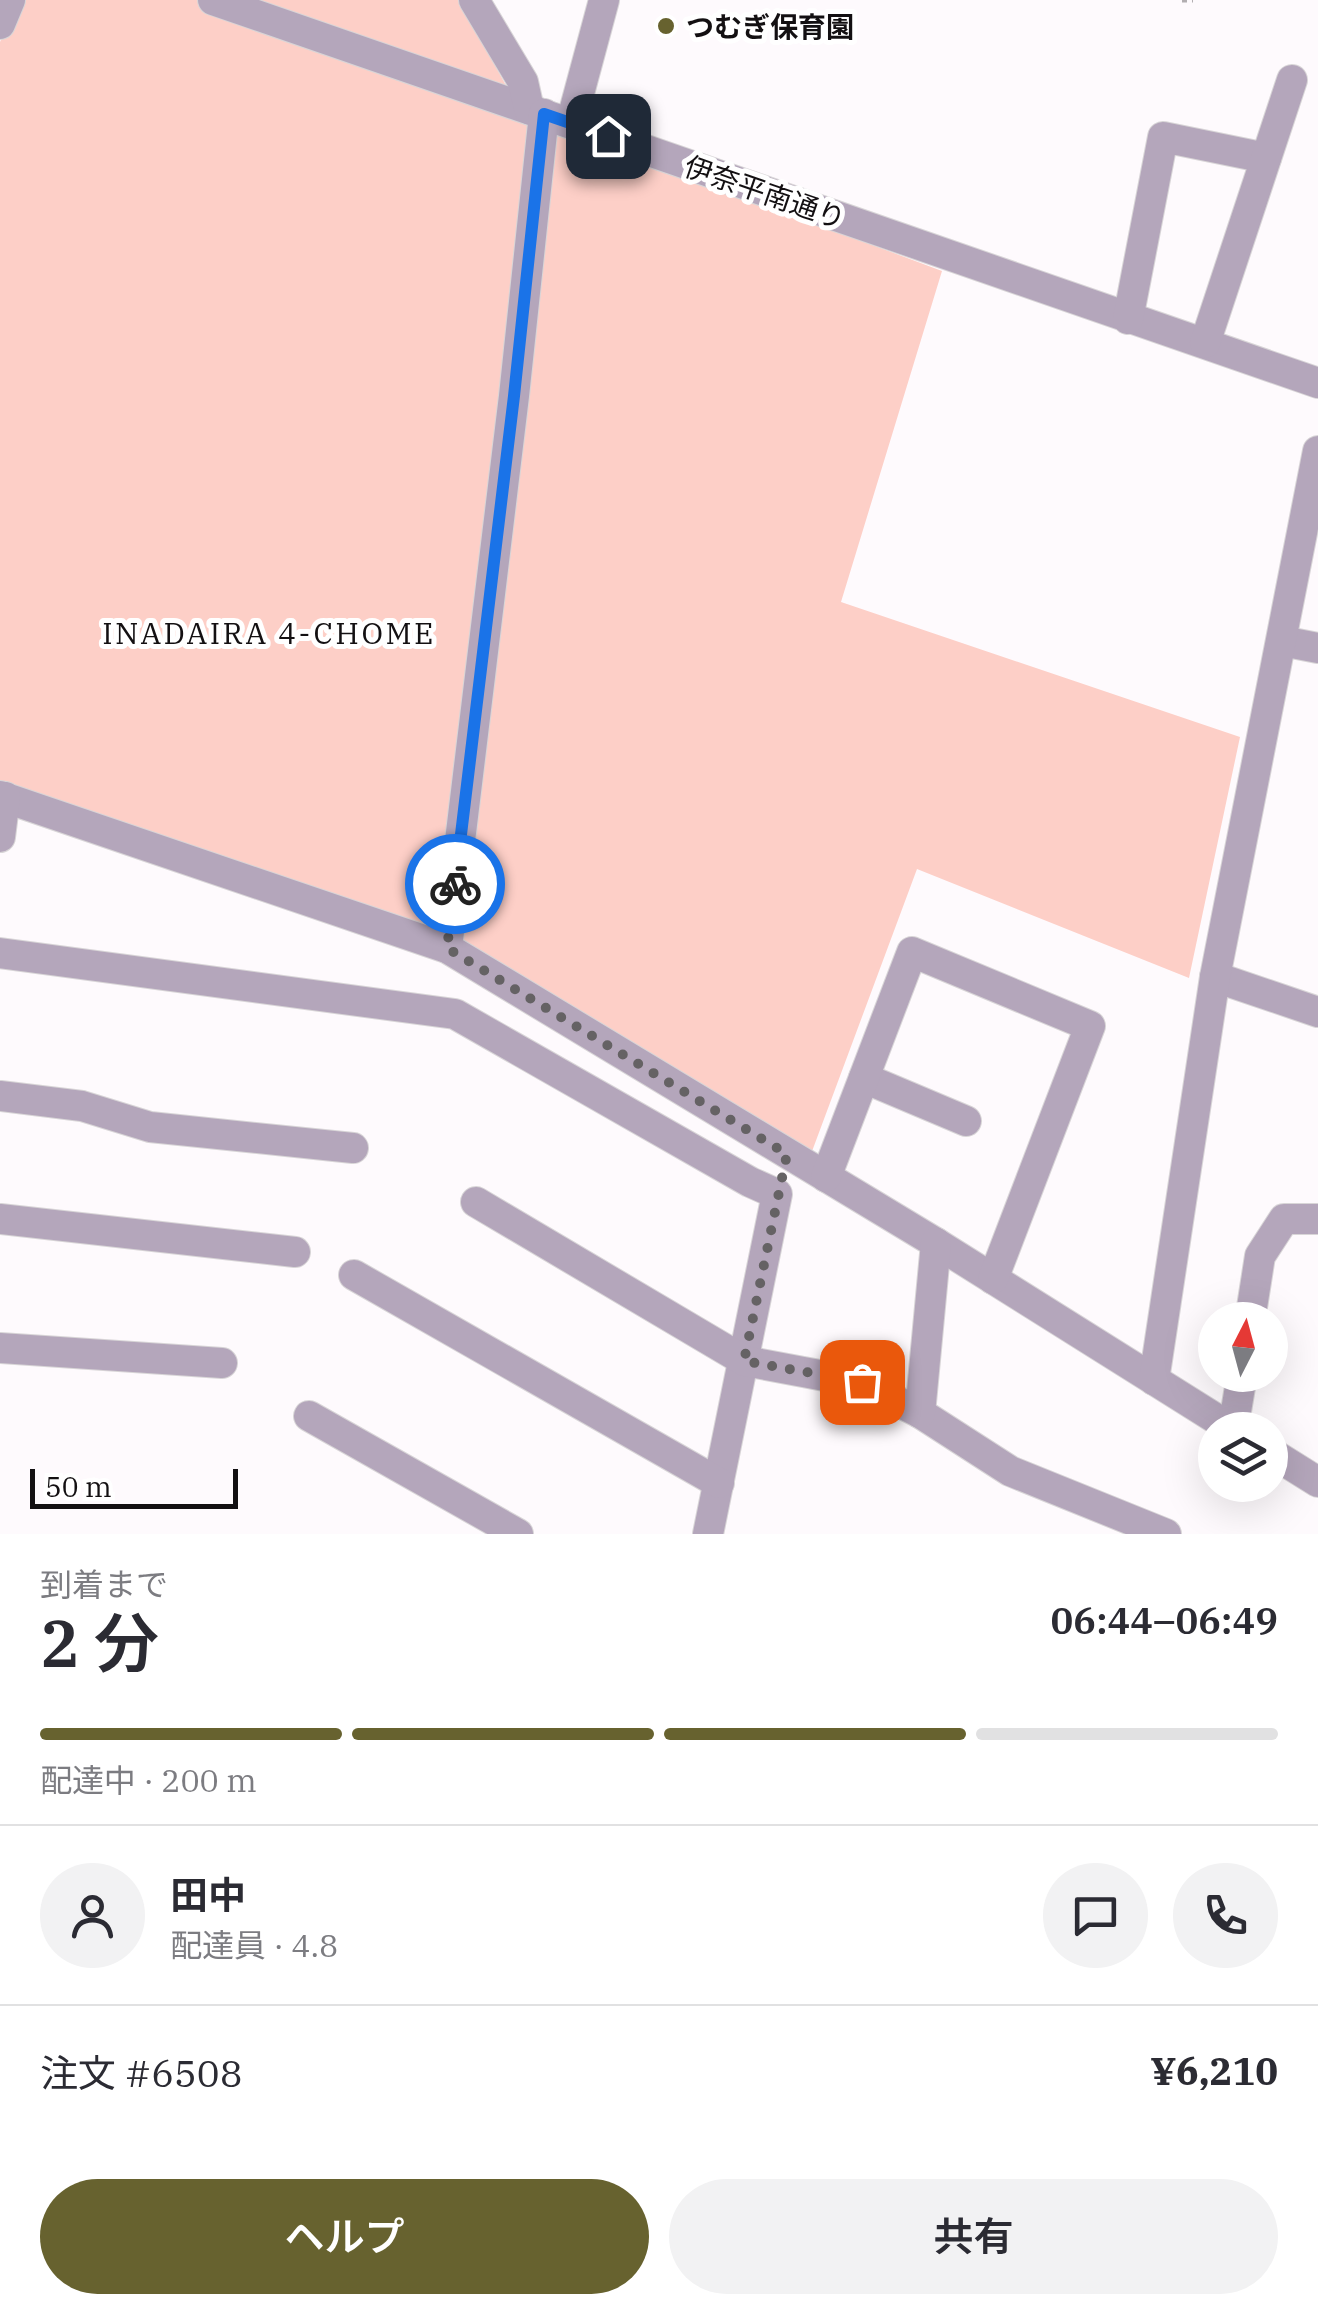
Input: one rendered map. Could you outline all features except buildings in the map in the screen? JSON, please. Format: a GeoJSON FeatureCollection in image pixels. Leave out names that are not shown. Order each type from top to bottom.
{"type":"FeatureCollection","features":[{"type":"Feature","properties":{"kind":"street"},"geometry":{"type":"LineString","coordinates":[[0,24],[10,0]]}},
{"type":"Feature","properties":{"kind":"street","name":"伊奈平南通り"},"geometry":{"type":"LineString","coordinates":[[213,0],[1318,382]]}},
{"type":"Feature","properties":{"kind":"street"},"geometry":{"type":"LineString","coordinates":[[474,0],[522,82],[548,115]]}},
{"type":"Feature","properties":{"kind":"street"},"geometry":{"type":"LineString","coordinates":[[447,948],[548,115],[604,0]]}},
{"type":"Feature","properties":{"kind":"street"},"geometry":{"type":"LineString","coordinates":[[1205,343],[1292,80]]}},
{"type":"Feature","properties":{"kind":"street"},"geometry":{"type":"LineString","coordinates":[[1128,319],[1163,137],[1266,158]]}},
{"type":"Feature","properties":{"kind":"street"},"geometry":{"type":"LineString","coordinates":[[1154,1380],[1215,977],[1282,640],[1310,528],[1318,451]]}},
{"type":"Feature","properties":{"kind":"street"},"geometry":{"type":"LineString","coordinates":[[1282,640],[1318,648]]}},
{"type":"Feature","properties":{"kind":"street"},"geometry":{"type":"LineString","coordinates":[[0,837],[3,796],[447,948],[1205,1412]]}},
{"type":"Feature","properties":{"kind":"street"},"geometry":{"type":"LineString","coordinates":[[826,1178],[912,952],[1090,1026],[993,1279]]}},
{"type":"Feature","properties":{"kind":"street"},"geometry":{"type":"LineString","coordinates":[[0,954],[455,1014],[777,1194]]}},
{"type":"Feature","properties":{"kind":"street"},"geometry":{"type":"LineString","coordinates":[[1215,977],[1318,1012]]}},
{"type":"Feature","properties":{"kind":"street"},"geometry":{"type":"LineString","coordinates":[[864,1078],[966,1121]]}},
{"type":"Feature","properties":{"kind":"street"},"geometry":{"type":"LineString","coordinates":[[0,1096],[82,1106],[150,1127],[353,1148]]}},
{"type":"Feature","properties":{"kind":"street"},"geometry":{"type":"LineString","coordinates":[[708,1534],[787,1154]]}},
{"type":"Feature","properties":{"kind":"street"},"geometry":{"type":"LineString","coordinates":[[476,1202],[744,1361],[862,1382],[920,1412],[1010,1471],[1166,1534]]}},
{"type":"Feature","properties":{"kind":"street"},"geometry":{"type":"LineString","coordinates":[[0,1218],[295,1252]]}},
{"type":"Feature","properties":{"kind":"street"},"geometry":{"type":"LineString","coordinates":[[1253,1302],[1260,1256],[1284,1219],[1318,1220]]}},
{"type":"Feature","properties":{"kind":"street"},"geometry":{"type":"LineString","coordinates":[[920,1412],[936,1244]]}},
{"type":"Feature","properties":{"kind":"street"},"geometry":{"type":"LineString","coordinates":[[354,1275],[718,1484]]}},
{"type":"Feature","properties":{"kind":"street"},"geometry":{"type":"LineString","coordinates":[[0,1348],[222,1363]]}},
{"type":"Feature","properties":{"kind":"street"},"geometry":{"type":"LineString","coordinates":[[309,1416],[518,1534]]}},
{"type":"Feature","properties":{"kind":"street"},"geometry":{"type":"LineString","coordinates":[[1288,1463],[1318,1482]]}},
{"type":"Feature","properties":{"kind":"path"},"geometry":{"type":"LineString","coordinates":[[1182,0],[1194,0]]}},
{"type":"Feature","properties":{"kind":"shaded area"},"geometry":{"type":"Polygon","coordinates":[[[17,0],[459,0],[525,120],[570,132],[942,271],[841,602],[1240,737],[1189,978],[917,869],[811,1154],[498,965],[0,786],[0,42],[17,0]]]}},
{"type":"Feature","properties":{"kind":"way so far"},"geometry":{"type":"LineString","coordinates":[[455,884],[447,948],[787,1154],[744,1361],[862,1382]]}},
{"type":"Feature","properties":{"kind":"place","name":"つむぎ保育園"},"geometry":{"type":"Point","coordinates":[666,26]}},
{"type":"Feature","properties":{"kind":"district","name":"INADAIRA 4-CHOME"},"geometry":{"type":"Point","coordinates":[269,632]}},
{"type":"Feature","properties":{"kind":"route"},"geometry":{"type":"LineString","coordinates":[[455,884],[544,114],[608,136]]}}]}
